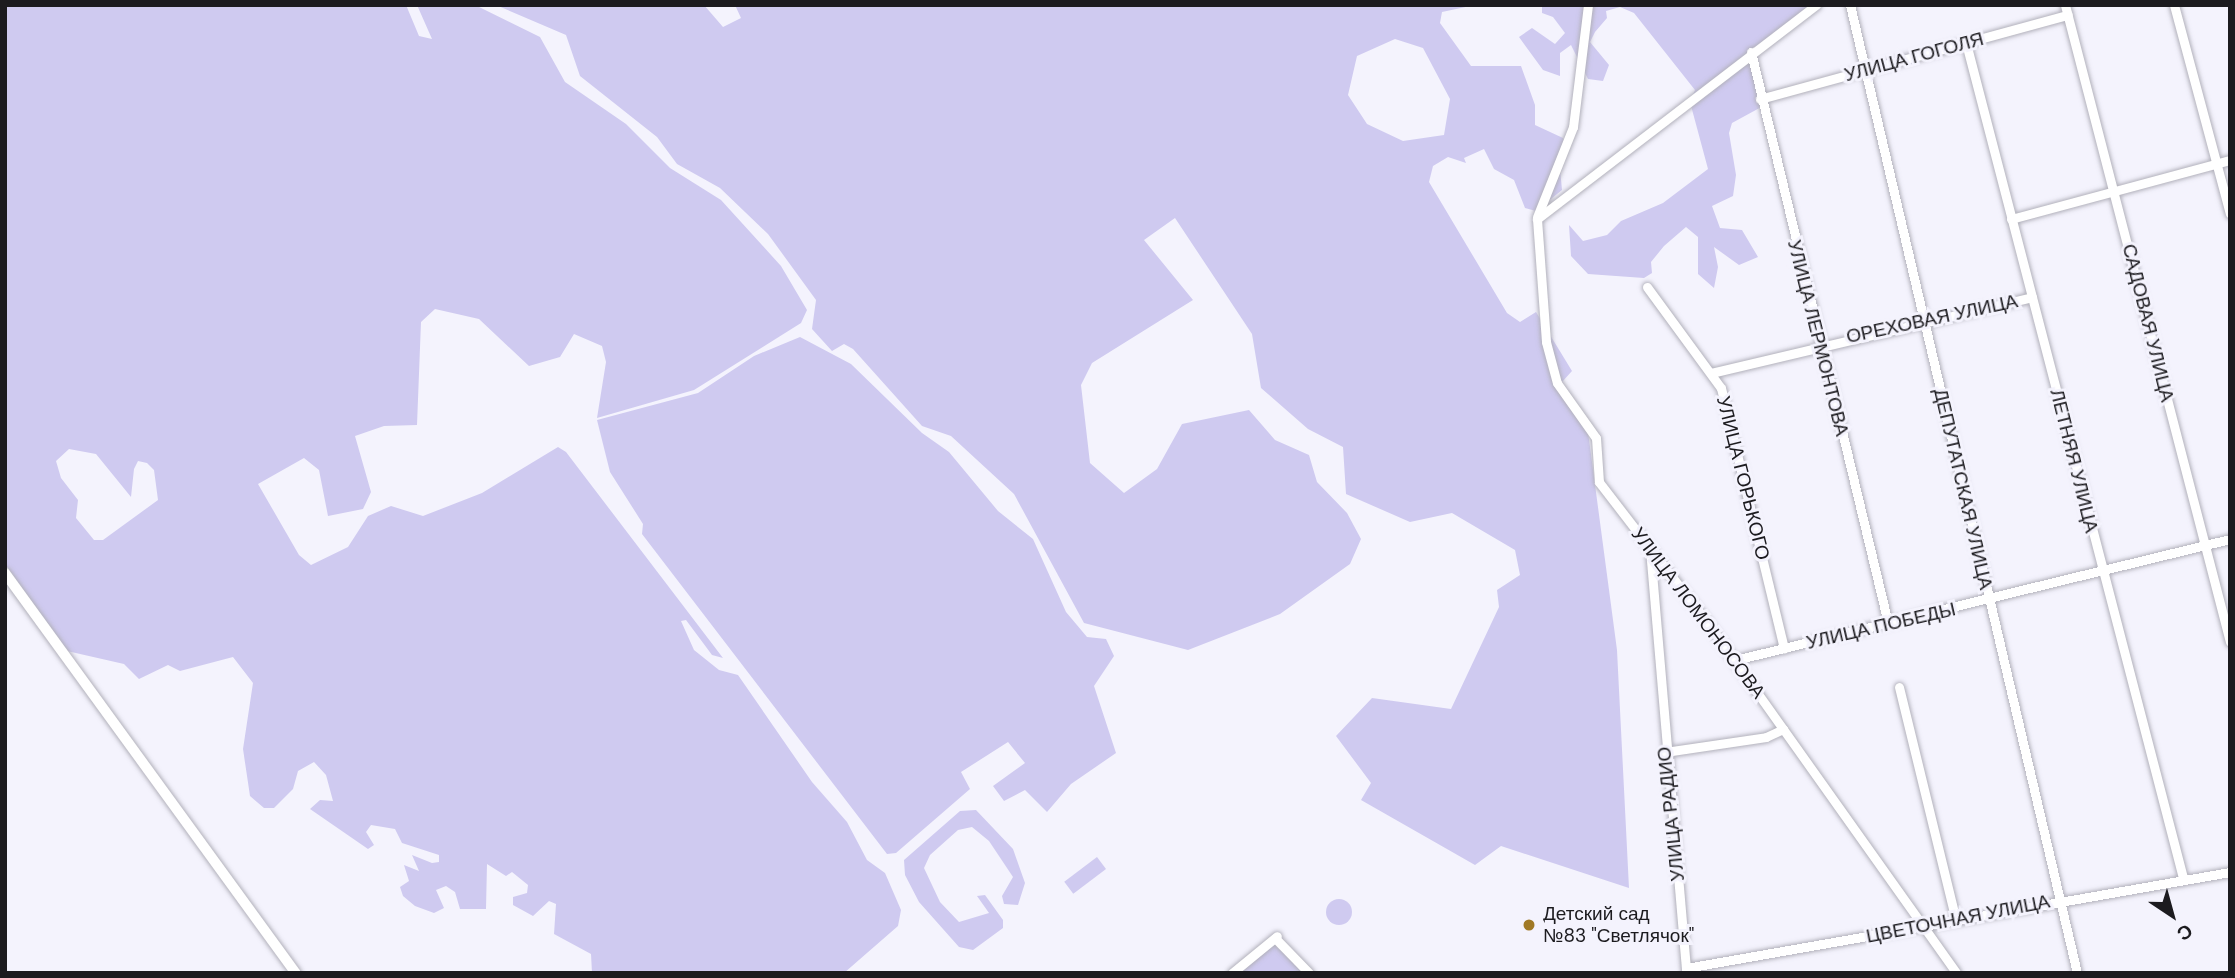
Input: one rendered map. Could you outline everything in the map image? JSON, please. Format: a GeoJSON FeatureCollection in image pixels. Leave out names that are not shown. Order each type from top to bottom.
{"type":"FeatureCollection","features":[{"type":"Feature","properties":{"kind":"street"},"geometry":{"type":"LineString","coordinates":[[1537,219],[1573,127],[1588,5]]}},
{"type":"Feature","properties":{"kind":"street"},"geometry":{"type":"LineString","coordinates":[[1537,219],[1751,52],[1816,5]]}},
{"type":"Feature","properties":{"kind":"street","name":"ДЕПУТАТСКАЯ УЛИЦА"},"geometry":{"type":"LineString","coordinates":[[1850,5],[2077,973]]}},
{"type":"Feature","properties":{"kind":"street"},"geometry":{"type":"LineString","coordinates":[[2175,5],[2230,214]]}},
{"type":"Feature","properties":{"kind":"street","name":"УЛИЦА ГОГОЛЯ"},"geometry":{"type":"LineString","coordinates":[[1760,99],[1966,43],[2066,10]]}},
{"type":"Feature","properties":{"kind":"street","name":"САДОВАЯ УЛИЦА"},"geometry":{"type":"LineString","coordinates":[[2066,10],[2230,642]]}},
{"type":"Feature","properties":{"kind":"street","name":"ЛЕТНЯЯ УЛИЦА"},"geometry":{"type":"LineString","coordinates":[[1966,43],[2183,878]]}},
{"type":"Feature","properties":{"kind":"street","name":"УЛИЦА ЛЕРМОНТОВА"},"geometry":{"type":"LineString","coordinates":[[1751,52],[1760,99],[1888,623]]}},
{"type":"Feature","properties":{"kind":"street"},"geometry":{"type":"LineString","coordinates":[[2011,219],[2230,160]]}},
{"type":"Feature","properties":{"kind":"street","name":"УЛИЦА ЛОМОНОСОВА"},"geometry":{"type":"LineString","coordinates":[[1537,219],[1546,342],[1557,383],[1596,438],[1599,482],[1735,660],[1956,973]]}},
{"type":"Feature","properties":{"kind":"street","name":"УЛИЦА ГОРЬКОГО"},"geometry":{"type":"LineString","coordinates":[[1647,287],[1711,373],[1726,405],[1784,649]]}},
{"type":"Feature","properties":{"kind":"street","name":"ОРЕХОВАЯ УЛИЦА"},"geometry":{"type":"LineString","coordinates":[[1711,373],[1820,343],[2032,297]]}},
{"type":"Feature","properties":{"kind":"street","name":"УЛИЦА ПОБЕДЫ"},"geometry":{"type":"LineString","coordinates":[[1735,660],[1989,601],[2230,539]]}},
{"type":"Feature","properties":{"kind":"street","name":"УЛИЦА РАДИО"},"geometry":{"type":"LineString","coordinates":[[1650,548],[1665,752],[1686,971]]}},
{"type":"Feature","properties":{"kind":"street"},"geometry":{"type":"LineString","coordinates":[[5,573],[296,973]]}},
{"type":"Feature","properties":{"kind":"street"},"geometry":{"type":"LineString","coordinates":[[1899,687],[1956,920]]}},
{"type":"Feature","properties":{"kind":"street"},"geometry":{"type":"LineString","coordinates":[[1665,752],[1766,737],[1783,729]]}},
{"type":"Feature","properties":{"kind":"street","name":"ЦВЕТОЧНАЯ УЛИЦА"},"geometry":{"type":"LineString","coordinates":[[1686,971],[2059,900],[2230,872]]}},
{"type":"Feature","properties":{"kind":"street"},"geometry":{"type":"LineString","coordinates":[[1232,973],[1276,937],[1310,973]]}},
{"type":"Feature","properties":{"kind":"shaded area"},"geometry":{"type":"Polygon","coordinates":[[[5,5],[406,5],[419,36],[432,39],[417,5],[475,5],[540,37],[565,82],[626,124],[670,168],[721,200],[781,266],[807,310],[801,323],[694,390],[597,418],[606,362],[602,346],[574,334],[560,357],[529,366],[479,319],[435,309],[421,322],[417,425],[384,426],[355,436],[371,492],[363,509],[328,516],[319,470],[304,458],[258,484],[299,555],[311,565],[348,547],[368,516],[391,506],[423,516],[482,493],[558,447],[566,452],[723,658],[712,655],[686,620],[681,621],[694,650],[719,670],[738,675],[812,782],[847,822],[867,860],[885,873],[901,910],[898,926],[844,973],[592,973],[591,954],[554,934],[556,904],[549,901],[533,916],[513,905],[513,897],[527,893],[528,885],[512,872],[506,876],[487,864],[486,909],[460,909],[455,892],[446,886],[436,890],[444,908],[434,913],[415,906],[403,896],[400,887],[409,881],[404,865],[419,871],[412,855],[432,863],[439,862],[439,855],[402,843],[395,829],[371,825],[366,832],[374,845],[368,849],[310,809],[320,800],[333,801],[326,775],[314,762],[298,771],[293,789],[274,808],[264,808],[250,796],[243,749],[253,683],[233,657],[180,671],[168,665],[139,679],[124,664],[67,651],[5,564],[5,5]],[[69,449],[56,461],[61,478],[78,500],[76,518],[94,540],[103,540],[158,500],[154,470],[147,463],[138,461],[134,469],[131,497],[96,454],[69,449]]]}},
{"type":"Feature","properties":{"kind":"shaded area"},"geometry":{"type":"Polygon","coordinates":[[[496,5],[704,5],[723,27],[741,18],[735,5],[1475,5],[1442,12],[1440,23],[1471,66],[1521,66],[1535,105],[1535,125],[1563,138],[1567,148],[1560,169],[1562,190],[1536,211],[1525,208],[1514,180],[1494,169],[1484,149],[1464,158],[1466,163],[1448,157],[1433,166],[1429,182],[1507,313],[1520,322],[1536,312],[1572,371],[1562,382],[1586,417],[1617,650],[1629,888],[1501,846],[1475,865],[1361,800],[1371,783],[1336,736],[1372,698],[1451,709],[1499,607],[1497,590],[1520,575],[1515,550],[1452,513],[1410,522],[1346,494],[1343,447],[1308,429],[1261,388],[1252,334],[1175,218],[1144,240],[1193,300],[1092,363],[1081,385],[1090,463],[1124,493],[1157,469],[1182,424],[1249,410],[1275,440],[1309,455],[1317,482],[1347,513],[1361,539],[1350,564],[1280,614],[1188,650],[1084,623],[1014,494],[951,436],[922,426],[853,349],[844,344],[832,351],[812,329],[816,300],[768,234],[720,188],[677,164],[657,137],[580,76],[566,35],[496,5]],[[1395,39],[1357,56],[1348,95],[1367,124],[1403,141],[1444,135],[1450,99],[1423,48],[1395,39]]]}},
{"type":"Feature","properties":{"kind":"shaded area"},"geometry":{"type":"Polygon","coordinates":[[[1542,5],[1822,5],[1757,52],[1765,105],[1732,123],[1729,133],[1736,175],[1733,196],[1712,206],[1720,228],[1742,230],[1758,257],[1739,265],[1714,247],[1718,267],[1714,288],[1698,274],[1698,237],[1686,227],[1664,246],[1651,262],[1652,273],[1644,278],[1588,274],[1571,256],[1569,225],[1583,241],[1607,235],[1621,221],[1663,203],[1708,169],[1690,102],[1695,90],[1634,13],[1620,7],[1606,11],[1607,18],[1590,42],[1609,65],[1603,81],[1588,79],[1571,45],[1560,53],[1560,76],[1543,70],[1519,37],[1532,28],[1555,44],[1565,33],[1553,17],[1542,13],[1542,5]]]}},
{"type":"Feature","properties":{"kind":"shaded area"},"geometry":{"type":"Polygon","coordinates":[[[800,337],[851,364],[922,433],[949,452],[998,511],[1033,539],[1066,612],[1087,637],[1106,639],[1114,656],[1094,686],[1116,753],[1071,784],[1047,812],[1025,790],[1004,801],[993,786],[1025,763],[1008,742],[961,772],[970,789],[896,853],[887,854],[642,534],[643,524],[610,472],[597,420],[698,393],[754,356],[800,337]]]}},
{"type":"Feature","properties":{"kind":"shaded area"},"geometry":{"type":"Polygon","coordinates":[[[976,810],[1013,849],[1025,883],[1018,905],[1004,904],[1002,896],[1013,877],[989,841],[972,827],[958,830],[930,855],[924,868],[940,902],[959,922],[989,913],[977,896],[985,895],[1003,920],[1003,928],[973,950],[959,947],[919,902],[905,875],[904,860],[960,811],[976,810]]]}},
{"type":"Feature","properties":{"kind":"shaded area"},"geometry":{"type":"Polygon","coordinates":[[[1097,857],[1106,869],[1073,894],[1064,882],[1097,857]]]}},
{"type":"Feature","properties":{"kind":"shaded area"},"geometry":{"type":"Polygon","coordinates":[[[1339,899],[1348,903],[1352,912],[1348,921],[1339,925],[1330,921],[1326,912],[1330,903],[1339,899]]]}},
{"type":"Feature","properties":{"kind":"shaded area"},"geometry":{"type":"Polygon","coordinates":[[[1273,943],[1303,973],[1235,973],[1273,943]]]}},
{"type":"Feature","properties":{"kind":"place","name":"Детский сад №83 \"Светлячок\""},"geometry":{"type":"Point","coordinates":[1529,925]}}]}
